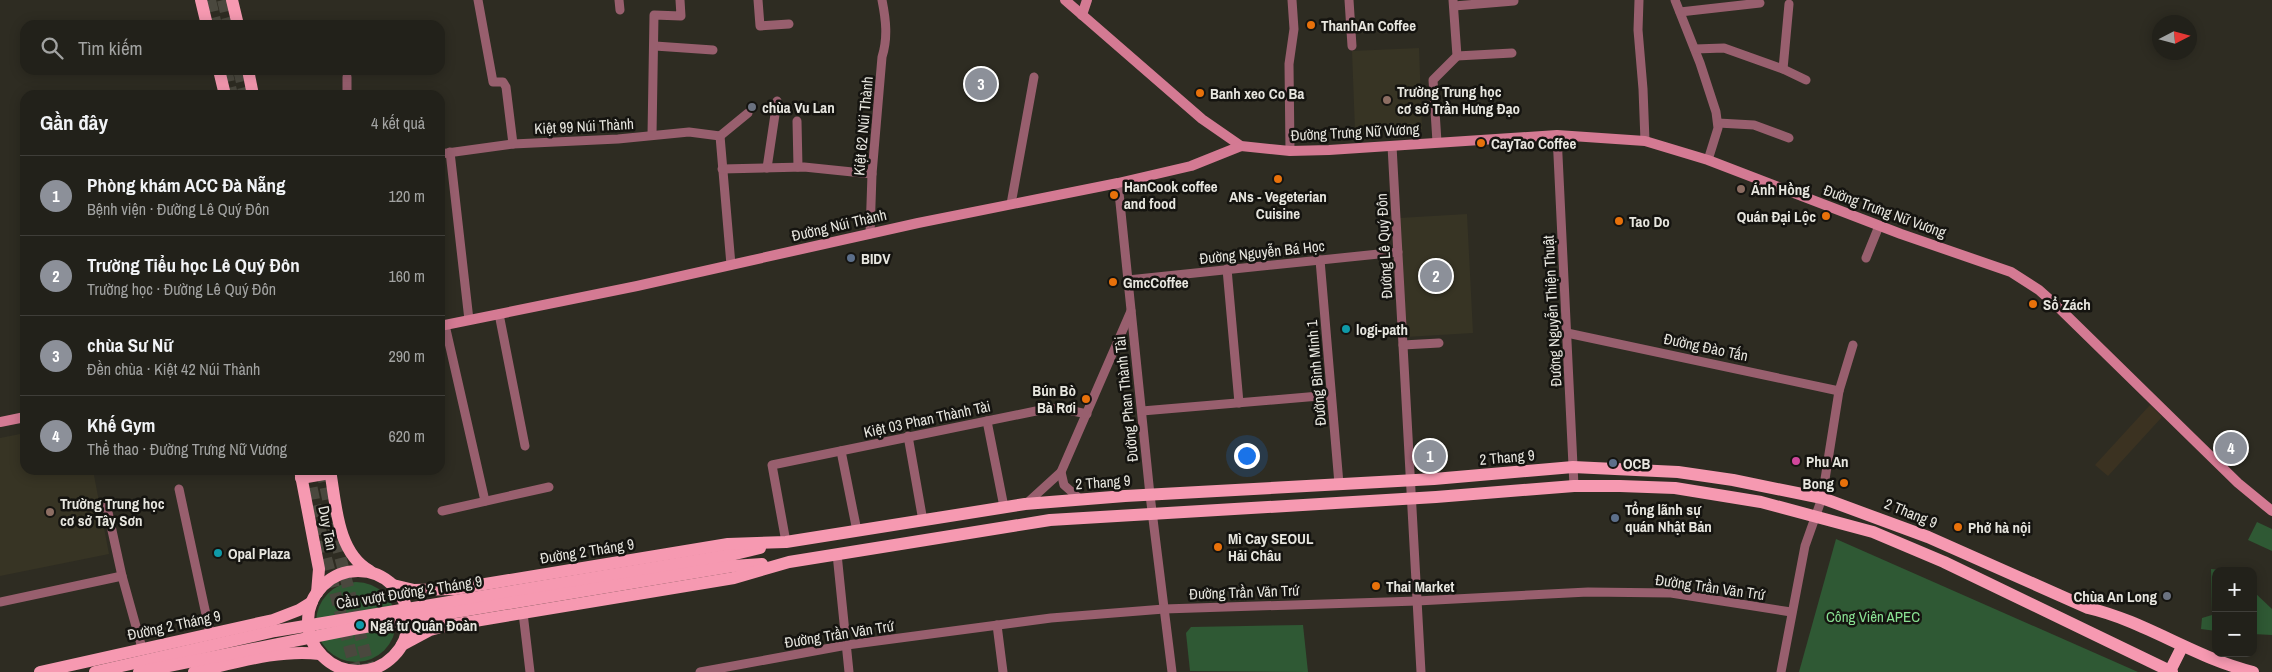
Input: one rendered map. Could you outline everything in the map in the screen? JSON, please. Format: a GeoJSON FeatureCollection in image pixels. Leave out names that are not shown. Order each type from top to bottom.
{"type":"FeatureCollection","features":[{"type":"Feature","properties":{"kind":"main road"},"geometry":{"type":"LineString","coordinates":[[201,0],[206,20]]}},
{"type":"Feature","properties":{"kind":"main road"},"geometry":{"type":"LineString","coordinates":[[232,0],[237,20]]}},
{"type":"Feature","properties":{"kind":"main road","name":"Đường Trưng Nữ Vương"},"geometry":{"type":"LineString","coordinates":[[1065,0],[1202,119],[1241,146],[1290,151],[1557,135],[1645,141],[1708,160],[1879,226],[2011,272],[2039,290],[2160,404],[2238,483],[2272,511]]}},
{"type":"Feature","properties":{"kind":"main road"},"geometry":{"type":"LineString","coordinates":[[1082,15],[1087,0]]}},
{"type":"Feature","properties":{"kind":"main road"},"geometry":{"type":"LineString","coordinates":[[220,75],[224,90]]}},
{"type":"Feature","properties":{"kind":"main road"},"geometry":{"type":"LineString","coordinates":[[249,75],[253,90]]}},
{"type":"Feature","properties":{"kind":"main road","name":"Đường Núi Thành"},"geometry":{"type":"LineString","coordinates":[[445,325],[1191,166],[1241,146]]}},
{"type":"Feature","properties":{"kind":"main road"},"geometry":{"type":"LineString","coordinates":[[0,422],[20,417]]}},
{"type":"Feature","properties":{"kind":"main road","name":"2 Thang 9"},"geometry":{"type":"LineString","coordinates":[[732,561],[786,542],[1026,504],[1410,480],[1574,467],[1678,472],[1733,480],[1822,498],[1928,537],[2088,608],[2110,613],[2182,647],[2236,668],[2253,672]]}},
{"type":"Feature","properties":{"kind":"main road","name":"Duy Tan"},"geometry":{"type":"LineString","coordinates":[[301,475],[319,568],[314,597]]}},
{"type":"Feature","properties":{"kind":"main road"},"geometry":{"type":"LineString","coordinates":[[331,475],[347,548],[359,564],[393,585],[400,594],[408,614],[407,635],[388,667],[363,671],[338,669],[320,654],[314,644],[308,623],[314,597],[333,578],[343,574],[364,571],[375,574]]}},
{"type":"Feature","properties":{"kind":"main road","name":"2 Thang 9"},"geometry":{"type":"LineString","coordinates":[[732,561],[789,562],[1050,520],[1411,499],[1574,486],[1675,488],[1761,502],[1873,532],[1936,558],[2171,672]]}},
{"type":"Feature","properties":{"kind":"main road","name":"Đường 2 Tháng 9"},"geometry":{"type":"LineString","coordinates":[[393,585],[414,590],[455,589],[728,544],[786,542]]}},
{"type":"Feature","properties":{"kind":"main road","name":"Cầu vượt Đường 2 Tháng 9"},"geometry":{"type":"LineString","coordinates":[[95,672],[284,630],[732,561]]}},
{"type":"Feature","properties":{"kind":"main road","name":"Cầu vượt Đường 2 Tháng 9"},"geometry":{"type":"LineString","coordinates":[[139,672],[344,630],[732,561]]}},
{"type":"Feature","properties":{"kind":"main road"},"geometry":{"type":"LineString","coordinates":[[402,645],[430,630],[734,578],[789,562]]}},
{"type":"Feature","properties":{"kind":"main road","name":"Đường 2 Tháng 9"},"geometry":{"type":"LineString","coordinates":[[40,672],[273,620],[299,610],[314,597]]}},
{"type":"Feature","properties":{"kind":"main road"},"geometry":{"type":"LineString","coordinates":[[2171,672],[2182,647]]}},
{"type":"Feature","properties":{"kind":"main road"},"geometry":{"type":"LineString","coordinates":[[194,672],[276,655],[305,652],[320,654]]}},
{"type":"Feature","properties":{"kind":"street"},"geometry":{"type":"LineString","coordinates":[[478,0],[493,82],[503,82],[506,87],[513,144]]}},
{"type":"Feature","properties":{"kind":"street"},"geometry":{"type":"LineString","coordinates":[[619,0],[620,10]]}},
{"type":"Feature","properties":{"kind":"street"},"geometry":{"type":"LineString","coordinates":[[652,135],[655,46],[654,15],[681,16],[680,0]]}},
{"type":"Feature","properties":{"kind":"street"},"geometry":{"type":"LineString","coordinates":[[758,0],[760,26],[789,24]]}},
{"type":"Feature","properties":{"kind":"street","name":"Kiệt 62 Núi Thành"},"geometry":{"type":"LineString","coordinates":[[870,234],[872,174],[882,57],[885,46],[886,21],[882,0]]}},
{"type":"Feature","properties":{"kind":"street"},"geometry":{"type":"LineString","coordinates":[[1290,151],[1289,64],[1294,30],[1292,0]]}},
{"type":"Feature","properties":{"kind":"street"},"geometry":{"type":"LineString","coordinates":[[1350,0],[1352,46]]}},
{"type":"Feature","properties":{"kind":"street"},"geometry":{"type":"LineString","coordinates":[[1639,0],[1638,30],[1645,141]]}},
{"type":"Feature","properties":{"kind":"street"},"geometry":{"type":"LineString","coordinates":[[1675,0],[1694,49],[1718,123],[1708,160]]}},
{"type":"Feature","properties":{"kind":"street"},"geometry":{"type":"LineString","coordinates":[[1457,56],[1453,3],[1514,1]]}},
{"type":"Feature","properties":{"kind":"street"},"geometry":{"type":"LineString","coordinates":[[1680,12],[1760,3]]}},
{"type":"Feature","properties":{"kind":"street"},"geometry":{"type":"LineString","coordinates":[[1783,69],[1788,4]]}},
{"type":"Feature","properties":{"kind":"street"},"geometry":{"type":"LineString","coordinates":[[655,46],[713,50]]}},
{"type":"Feature","properties":{"kind":"street"},"geometry":{"type":"LineString","coordinates":[[1694,49],[1724,48],[1783,69],[1806,80]]}},
{"type":"Feature","properties":{"kind":"street"},"geometry":{"type":"LineString","coordinates":[[1437,142],[1434,80],[1457,56],[1512,53]]}},
{"type":"Feature","properties":{"kind":"street"},"geometry":{"type":"LineString","coordinates":[[347,77],[347,90]]}},
{"type":"Feature","properties":{"kind":"street"},"geometry":{"type":"LineString","coordinates":[[1011,204],[1034,77]]}},
{"type":"Feature","properties":{"kind":"street"},"geometry":{"type":"LineString","coordinates":[[767,168],[776,101]]}},
{"type":"Feature","properties":{"kind":"street"},"geometry":{"type":"LineString","coordinates":[[731,265],[720,136],[748,113]]}},
{"type":"Feature","properties":{"kind":"street"},"geometry":{"type":"LineString","coordinates":[[796,121],[798,167]]}},
{"type":"Feature","properties":{"kind":"street"},"geometry":{"type":"LineString","coordinates":[[1718,123],[1754,125],[1789,138]]}},
{"type":"Feature","properties":{"kind":"street","name":"Kiệt 99 Núi Thành"},"geometry":{"type":"LineString","coordinates":[[445,153],[513,144],[689,132],[720,136]]}},
{"type":"Feature","properties":{"kind":"street","name":"Đường Nguyễn Thiện Thuật"},"geometry":{"type":"LineString","coordinates":[[1557,135],[1574,486]]}},
{"type":"Feature","properties":{"kind":"street","name":"Đường Lê Quý Đôn"},"geometry":{"type":"LineString","coordinates":[[1392,146],[1421,672]]}},
{"type":"Feature","properties":{"kind":"street"},"geometry":{"type":"LineString","coordinates":[[450,152],[469,320]]}},
{"type":"Feature","properties":{"kind":"street"},"geometry":{"type":"LineString","coordinates":[[722,169],[798,167],[872,174]]}},
{"type":"Feature","properties":{"kind":"street","name":"Đường Phan Thành Tài"},"geometry":{"type":"LineString","coordinates":[[1118,182],[1150,495],[1172,672]]}},
{"type":"Feature","properties":{"kind":"street"},"geometry":{"type":"LineString","coordinates":[[1866,258],[1879,226]]}},
{"type":"Feature","properties":{"kind":"street","name":"Đường Nguyễn Bá Học"},"geometry":{"type":"LineString","coordinates":[[1128,280],[1398,252]]}},
{"type":"Feature","properties":{"kind":"street","name":"Đường Bình Minh 1"},"geometry":{"type":"LineString","coordinates":[[1320,260],[1339,484]]}},
{"type":"Feature","properties":{"kind":"street"},"geometry":{"type":"LineString","coordinates":[[1227,269],[1239,402]]}},
{"type":"Feature","properties":{"kind":"street","name":"Đường Phan Thành Tài"},"geometry":{"type":"LineString","coordinates":[[1026,504],[1048,487],[1061,472],[1131,311]]}},
{"type":"Feature","properties":{"kind":"street"},"geometry":{"type":"LineString","coordinates":[[499,314],[525,446]]}},
{"type":"Feature","properties":{"kind":"street"},"geometry":{"type":"LineString","coordinates":[[445,333],[485,501]]}},
{"type":"Feature","properties":{"kind":"street","name":"Đường Đào Tấn"},"geometry":{"type":"LineString","coordinates":[[1567,333],[1839,390]]}},
{"type":"Feature","properties":{"kind":"street"},"geometry":{"type":"LineString","coordinates":[[1403,345],[1439,343]]}},
{"type":"Feature","properties":{"kind":"street"},"geometry":{"type":"LineString","coordinates":[[1781,672],[1805,546],[1822,498],[1839,390],[1854,345]]}},
{"type":"Feature","properties":{"kind":"street"},"geometry":{"type":"LineString","coordinates":[[1142,411],[1331,395]]}},
{"type":"Feature","properties":{"kind":"street","name":"Kiệt 03 Phan Thành Tài"},"geometry":{"type":"LineString","coordinates":[[786,542],[772,465],[908,436],[1059,408],[1087,414]]}},
{"type":"Feature","properties":{"kind":"street"},"geometry":{"type":"LineString","coordinates":[[987,421],[1004,507]]}},
{"type":"Feature","properties":{"kind":"street"},"geometry":{"type":"LineString","coordinates":[[908,436],[923,521]]}},
{"type":"Feature","properties":{"kind":"street"},"geometry":{"type":"LineString","coordinates":[[841,451],[857,531]]}},
{"type":"Feature","properties":{"kind":"street"},"geometry":{"type":"LineString","coordinates":[[1061,472],[1064,485],[1081,500]]}},
{"type":"Feature","properties":{"kind":"street"},"geometry":{"type":"LineString","coordinates":[[442,511],[549,487]]}},
{"type":"Feature","properties":{"kind":"street"},"geometry":{"type":"LineString","coordinates":[[179,490],[210,633]]}},
{"type":"Feature","properties":{"kind":"street"},"geometry":{"type":"LineString","coordinates":[[106,503],[122,576],[142,648]]}},
{"type":"Feature","properties":{"kind":"street"},"geometry":{"type":"LineString","coordinates":[[837,554],[849,672]]}},
{"type":"Feature","properties":{"kind":"street"},"geometry":{"type":"LineString","coordinates":[[0,602],[122,576]]}},
{"type":"Feature","properties":{"kind":"street","name":"Đường Trần Văn Trứ"},"geometry":{"type":"LineString","coordinates":[[700,672],[846,645],[1051,618],[1164,609],[1417,601],[1588,592],[1671,593],[1791,612]]}},
{"type":"Feature","properties":{"kind":"street"},"geometry":{"type":"LineString","coordinates":[[523,613],[530,672]]}},
{"type":"Feature","properties":{"kind":"street"},"geometry":{"type":"LineString","coordinates":[[997,625],[1003,672]]}},
{"type":"Feature","properties":{"kind":"shaded area","name":"Trường Trung học cơ sở Trần Hưng Đạo"},"geometry":{"type":"Polygon","coordinates":[[[1419,48],[1422,129],[1355,131],[1352,51],[1419,48]]]}},
{"type":"Feature","properties":{"kind":"shaded area"},"geometry":{"type":"Polygon","coordinates":[[[1467,214],[1473,333],[1406,337],[1399,218],[1467,214]]]}},
{"type":"Feature","properties":{"kind":"shaded area"},"geometry":{"type":"Polygon","coordinates":[[[2150,405],[2162,417],[2108,476],[2095,465],[2150,405]]]}},
{"type":"Feature","properties":{"kind":"shaded area","name":"Trường Trung học cơ sở Tây Sơn"},"geometry":{"type":"Polygon","coordinates":[[[20,434],[20,475],[94,475],[109,554],[0,576],[0,438],[20,434]]]}},
{"type":"Feature","properties":{"kind":"green space"},"geometry":{"type":"Polygon","coordinates":[[[2257,522],[2272,529],[2272,551],[2248,540],[2257,522]]]}},
{"type":"Feature","properties":{"kind":"green space","name":"Công Viên APEC"},"geometry":{"type":"Polygon","coordinates":[[[1836,539],[2138,672],[1799,672],[1836,539]]]}},
{"type":"Feature","properties":{"kind":"green space"},"geometry":{"type":"Polygon","coordinates":[[[2211,569],[2212,569],[2212,615],[2211,569]]]}},
{"type":"Feature","properties":{"kind":"green space"},"geometry":{"type":"Polygon","coordinates":[[[348,582],[364,582],[378,588],[390,600],[396,614],[396,630],[390,644],[378,656],[364,662],[348,662],[334,656],[322,644],[316,630],[316,614],[322,600],[334,588],[348,582]]]}},
{"type":"Feature","properties":{"kind":"green space"},"geometry":{"type":"Polygon","coordinates":[[[2257,595],[2272,609],[2272,635],[2257,634],[2257,595]]]}},
{"type":"Feature","properties":{"kind":"green space"},"geometry":{"type":"Polygon","coordinates":[[[2212,615],[2212,630],[2201,629],[2202,618],[2212,615]]]}},
{"type":"Feature","properties":{"kind":"green space"},"geometry":{"type":"Polygon","coordinates":[[[1303,625],[1308,672],[1190,671],[1186,633],[1191,627],[1303,625]]]}},
{"type":"Feature","properties":{"kind":"tunnel"},"geometry":{"type":"LineString","coordinates":[[210,0],[215,20]]}},
{"type":"Feature","properties":{"kind":"tunnel"},"geometry":{"type":"LineString","coordinates":[[223,0],[228,20]]}},
{"type":"Feature","properties":{"kind":"tunnel"},"geometry":{"type":"LineString","coordinates":[[227,75],[231,90]]}},
{"type":"Feature","properties":{"kind":"tunnel"},"geometry":{"type":"LineString","coordinates":[[240,75],[244,90]]}},
{"type":"Feature","properties":{"kind":"tunnel"},"geometry":{"type":"LineString","coordinates":[[309,475],[326,558],[356,672]]}},
{"type":"Feature","properties":{"kind":"tunnel"},"geometry":{"type":"LineString","coordinates":[[323,475],[339,552],[370,672]]}},
{"type":"Feature","properties":{"kind":"place","name":"ThanhAn Coffee"},"geometry":{"type":"Point","coordinates":[1311,25]}},
{"type":"Feature","properties":{"kind":"place","name":"chùa Sư Nữ"},"geometry":{"type":"Point","coordinates":[981,84]}},
{"type":"Feature","properties":{"kind":"place","name":"Banh xeo Co Ba"},"geometry":{"type":"Point","coordinates":[1200,93]}},
{"type":"Feature","properties":{"kind":"place","name":"Trường Trung học cơ sở Trần Hưng Đạo"},"geometry":{"type":"Point","coordinates":[1387,100]}},
{"type":"Feature","properties":{"kind":"place","name":"chùa Vu Lan"},"geometry":{"type":"Point","coordinates":[752,107]}},
{"type":"Feature","properties":{"kind":"place","name":"CayTao Coffee"},"geometry":{"type":"Point","coordinates":[1481,143]}},
{"type":"Feature","properties":{"kind":"place","name":"ANs - Vegeterian Cuisine"},"geometry":{"type":"Point","coordinates":[1278,179]}},
{"type":"Feature","properties":{"kind":"place","name":"Ánh Hồng"},"geometry":{"type":"Point","coordinates":[1741,189]}},
{"type":"Feature","properties":{"kind":"place","name":"HanCook coffee and food"},"geometry":{"type":"Point","coordinates":[1114,195]}},
{"type":"Feature","properties":{"kind":"place","name":"Quán Đại Lộc"},"geometry":{"type":"Point","coordinates":[1826,216]}},
{"type":"Feature","properties":{"kind":"place","name":"Tao Do"},"geometry":{"type":"Point","coordinates":[1619,221]}},
{"type":"Feature","properties":{"kind":"place","name":"BIDV"},"geometry":{"type":"Point","coordinates":[851,258]}},
{"type":"Feature","properties":{"kind":"place","name":"Trường Tiểu học Lê Quý Đôn"},"geometry":{"type":"Point","coordinates":[1436,276]}},
{"type":"Feature","properties":{"kind":"place","name":"GmcCoffee"},"geometry":{"type":"Point","coordinates":[1113,282]}},
{"type":"Feature","properties":{"kind":"place","name":"Sổ Zách"},"geometry":{"type":"Point","coordinates":[2033,304]}},
{"type":"Feature","properties":{"kind":"place","name":"logi-path"},"geometry":{"type":"Point","coordinates":[1346,329]}},
{"type":"Feature","properties":{"kind":"place","name":"Bún Bò Bà Rơi"},"geometry":{"type":"Point","coordinates":[1086,399]}},
{"type":"Feature","properties":{"kind":"place","name":"Khế Gym"},"geometry":{"type":"Point","coordinates":[2231,448]}},
{"type":"Feature","properties":{"kind":"place","name":"Phòng khám ACC Đà Nẵng"},"geometry":{"type":"Point","coordinates":[1430,456]}},
{"type":"Feature","properties":{"kind":"place","name":"Phu An"},"geometry":{"type":"Point","coordinates":[1796,461]}},
{"type":"Feature","properties":{"kind":"place","name":"OCB"},"geometry":{"type":"Point","coordinates":[1613,463]}},
{"type":"Feature","properties":{"kind":"place","name":"Bong"},"geometry":{"type":"Point","coordinates":[1844,483]}},
{"type":"Feature","properties":{"kind":"place","name":"Trường Trung học cơ sở Tây Sơn"},"geometry":{"type":"Point","coordinates":[50,512]}},
{"type":"Feature","properties":{"kind":"place","name":"Tổng lãnh sự quán Nhật Bản"},"geometry":{"type":"Point","coordinates":[1615,518]}},
{"type":"Feature","properties":{"kind":"place","name":"Phở hà nội"},"geometry":{"type":"Point","coordinates":[1958,527]}},
{"type":"Feature","properties":{"kind":"place","name":"Mì Cay SEOUL Hải Châu"},"geometry":{"type":"Point","coordinates":[1218,547]}},
{"type":"Feature","properties":{"kind":"place","name":"Opal Plaza"},"geometry":{"type":"Point","coordinates":[218,553]}},
{"type":"Feature","properties":{"kind":"place","name":"Thai Market"},"geometry":{"type":"Point","coordinates":[1376,586]}},
{"type":"Feature","properties":{"kind":"place","name":"Chùa An Long"},"geometry":{"type":"Point","coordinates":[2167,596]}},
{"type":"Feature","properties":{"kind":"place","name":"Ngã tư Quân Đoàn"},"geometry":{"type":"Point","coordinates":[360,625]}}]}
